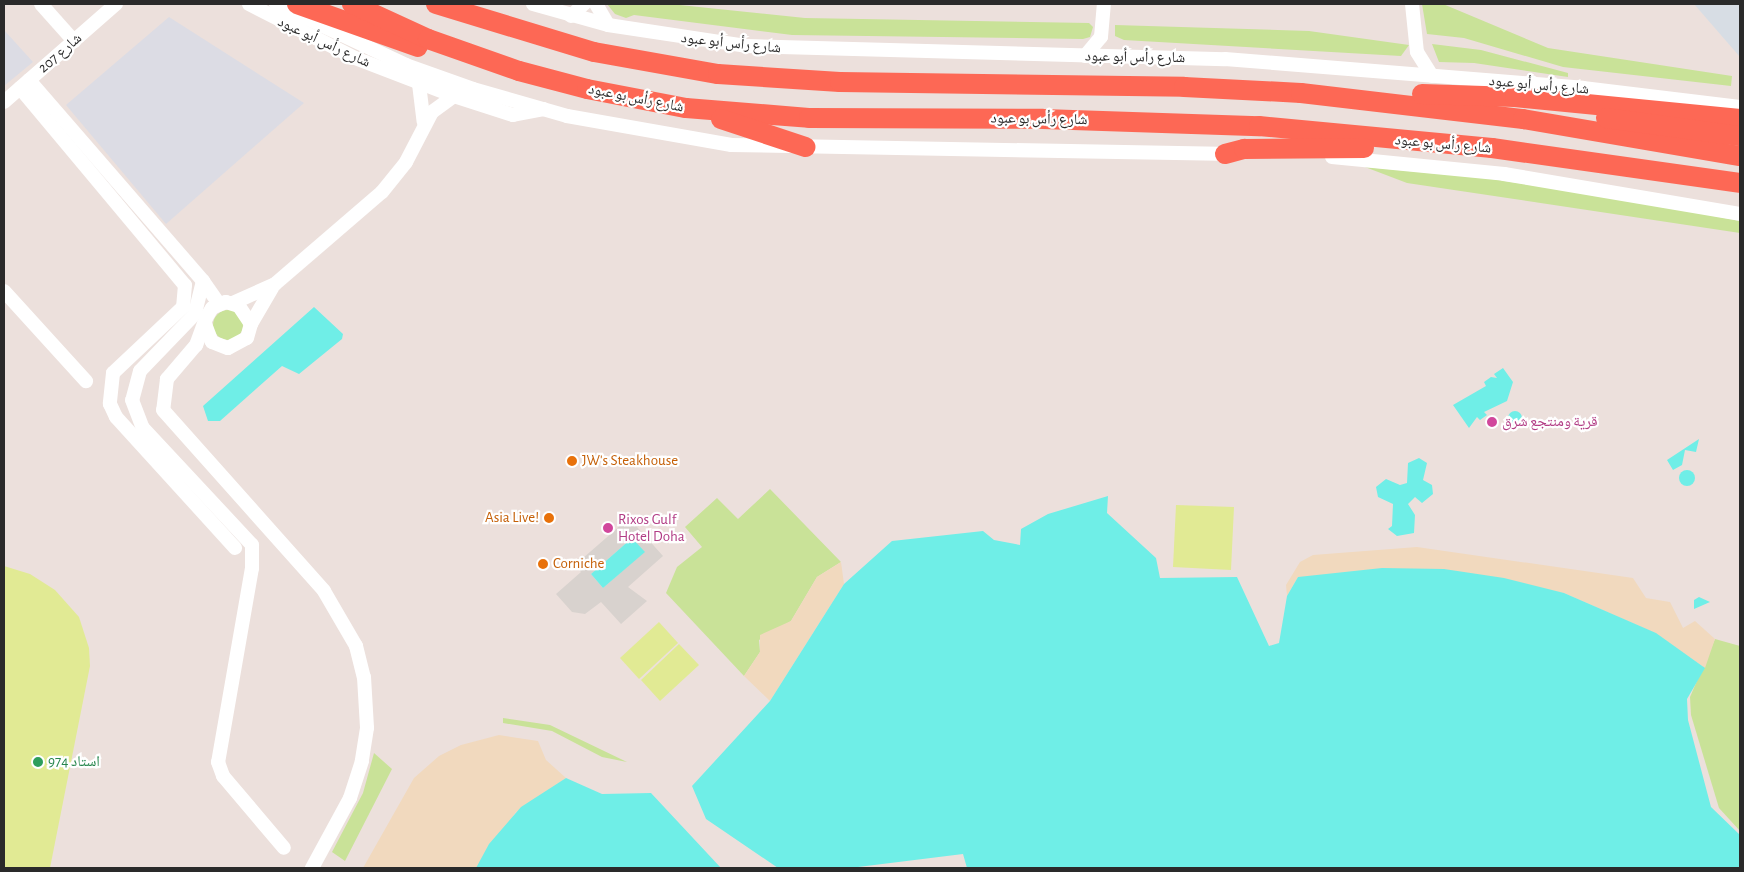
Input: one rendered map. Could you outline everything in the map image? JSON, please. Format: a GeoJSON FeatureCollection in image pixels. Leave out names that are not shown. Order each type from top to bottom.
{"type":"FeatureCollection","features":[{"type":"Feature","properties":{"kind":"highway"},"geometry":{"type":"LineString","coordinates":[[297,4],[426,50],[519,71]]}},
{"type":"Feature","properties":{"kind":"highway","name":"شارع رأس بو عبود"},"geometry":{"type":"LineString","coordinates":[[352,4],[428,39],[519,71],[587,89],[686,108],[809,118],[1258,126],[1492,148],[1740,183]]}},
{"type":"Feature","properties":{"kind":"highway"},"geometry":{"type":"LineString","coordinates":[[436,4],[518,32],[663,66],[774,79],[1184,87],[1365,98],[1522,119],[1740,156]]}},
{"type":"Feature","properties":{"kind":"highway"},"geometry":{"type":"LineString","coordinates":[[462,4],[518,32]]}},
{"type":"Feature","properties":{"kind":"highway"},"geometry":{"type":"LineString","coordinates":[[1365,98],[1422,94],[1525,98],[1740,120]]}},
{"type":"Feature","properties":{"kind":"highway"},"geometry":{"type":"LineString","coordinates":[[1422,94],[1740,136]]}},
{"type":"Feature","properties":{"kind":"highway"},"geometry":{"type":"LineString","coordinates":[[686,108],[805,147]]}},
{"type":"Feature","properties":{"kind":"highway"},"geometry":{"type":"LineString","coordinates":[[1225,154],[1244,148],[1492,148]]}},
{"type":"Feature","properties":{"kind":"highway"},"geometry":{"type":"LineString","coordinates":[[1705,178],[1740,194]]}},
{"type":"Feature","properties":{"kind":"street"},"geometry":{"type":"LineString","coordinates":[[40,4],[74,41]]}},
{"type":"Feature","properties":{"kind":"street","name":"شارع 207"},"geometry":{"type":"LineString","coordinates":[[4,102],[116,4]]}},
{"type":"Feature","properties":{"kind":"street","name":"شارع رأس أبو عبود"},"geometry":{"type":"LineString","coordinates":[[248,4],[300,32],[419,84],[513,115],[543,109]]}},
{"type":"Feature","properties":{"kind":"street","name":"شارع رأس أبو عبود"},"geometry":{"type":"LineString","coordinates":[[276,4],[406,65],[543,109],[731,145],[1225,154],[1425,163],[1591,186],[1740,214]]}},
{"type":"Feature","properties":{"kind":"street","name":"شارع رأس أبو عبود"},"geometry":{"type":"LineString","coordinates":[[533,4],[608,25],[785,48],[1225,59],[1401,73],[1740,107]]}},
{"type":"Feature","properties":{"kind":"street"},"geometry":{"type":"LineString","coordinates":[[571,16],[584,4]]}},
{"type":"Feature","properties":{"kind":"street"},"geometry":{"type":"LineString","coordinates":[[596,4],[608,25]]}},
{"type":"Feature","properties":{"kind":"street"},"geometry":{"type":"LineString","coordinates":[[1085,56],[1101,37],[1104,4]]}},
{"type":"Feature","properties":{"kind":"street"},"geometry":{"type":"LineString","coordinates":[[1412,4],[1417,52],[1432,76]]}},
{"type":"Feature","properties":{"kind":"street"},"geometry":{"type":"LineString","coordinates":[[1101,37],[1118,56]]}},
{"type":"Feature","properties":{"kind":"street"},"geometry":{"type":"LineString","coordinates":[[1401,73],[1417,52]]}},
{"type":"Feature","properties":{"kind":"street"},"geometry":{"type":"LineString","coordinates":[[25,84],[203,281],[221,305]]}},
{"type":"Feature","properties":{"kind":"street"},"geometry":{"type":"LineString","coordinates":[[25,84],[185,285],[183,307],[117,367],[109,383],[113,413],[235,548]]}},
{"type":"Feature","properties":{"kind":"street"},"geometry":{"type":"LineString","coordinates":[[419,84],[424,123]]}},
{"type":"Feature","properties":{"kind":"street"},"geometry":{"type":"LineString","coordinates":[[184,363],[220,347],[242,344],[251,324],[275,284],[391,182],[424,123],[437,106],[454,96]]}},
{"type":"Feature","properties":{"kind":"street"},"geometry":{"type":"LineString","coordinates":[[203,281],[201,299],[190,320],[140,371],[134,385],[133,407],[143,428],[252,545],[252,568],[218,762],[222,776],[284,848]]}},
{"type":"Feature","properties":{"kind":"street"},"geometry":{"type":"LineString","coordinates":[[275,284],[221,305],[205,324],[184,363],[163,387],[166,414],[306,568],[341,615],[356,646],[367,702],[362,762],[342,815],[312,868]]}},
{"type":"Feature","properties":{"kind":"street"},"geometry":{"type":"LineString","coordinates":[[4,291],[86,381]]}},
{"type":"Feature","properties":{"kind":"street"},"geometry":{"type":"LineString","coordinates":[[201,299],[245,310],[251,324]]}},
{"type":"Feature","properties":{"kind":"street"},"geometry":{"type":"LineString","coordinates":[[205,324],[206,334],[220,347]]}},
{"type":"Feature","properties":{"kind":"shaded area"},"geometry":{"type":"Polygon","coordinates":[[[1694,4],[1740,4],[1740,57],[1694,4]]]}},
{"type":"Feature","properties":{"kind":"shaded area"},"geometry":{"type":"Polygon","coordinates":[[[169,17],[304,103],[166,224],[66,105],[169,17]]]}},
{"type":"Feature","properties":{"kind":"shaded area"},"geometry":{"type":"Polygon","coordinates":[[[4,30],[33,62],[4,86],[4,30]]]}},
{"type":"Feature","properties":{"kind":"shaded area"},"geometry":{"type":"Polygon","coordinates":[[[629,518],[663,556],[628,587],[647,601],[621,624],[601,602],[585,614],[572,612],[556,594],[581,572],[575,565],[629,518]],[[632,538],[591,574],[603,588],[644,552],[632,538]]]}},
{"type":"Feature","properties":{"kind":"green space"},"geometry":{"type":"Polygon","coordinates":[[[607,4],[670,4],[805,18],[1089,23],[1093,27],[1090,37],[1083,39],[792,35],[634,15],[626,18],[615,14],[607,4]]]}},
{"type":"Feature","properties":{"kind":"green space"},"geometry":{"type":"Polygon","coordinates":[[[1422,4],[1443,4],[1548,48],[1732,76],[1731,86],[1563,67],[1464,38],[1427,34],[1422,4]]]}},
{"type":"Feature","properties":{"kind":"green space"},"geometry":{"type":"Polygon","coordinates":[[[1115,25],[1309,31],[1409,45],[1401,56],[1124,40],[1115,36],[1115,25]]]}},
{"type":"Feature","properties":{"kind":"green space"},"geometry":{"type":"Polygon","coordinates":[[[1432,44],[1481,50],[1568,73],[1568,77],[1474,63],[1439,62],[1432,44]]]}},
{"type":"Feature","properties":{"kind":"green space"},"geometry":{"type":"Polygon","coordinates":[[[1365,167],[1485,178],[1636,201],[1740,221],[1740,233],[1407,183],[1365,167]]]}},
{"type":"Feature","properties":{"kind":"green space"},"geometry":{"type":"Polygon","coordinates":[[[228,310],[239,314],[243,325],[239,336],[228,340],[217,336],[213,325],[217,314],[228,310]]]}},
{"type":"Feature","properties":{"kind":"green space"},"geometry":{"type":"Polygon","coordinates":[[[770,489],[841,562],[817,577],[791,621],[759,640],[760,652],[744,676],[666,593],[677,567],[702,547],[685,527],[717,498],[738,519],[770,489]]]}},
{"type":"Feature","properties":{"kind":"green space"},"geometry":{"type":"Polygon","coordinates":[[[1176,505],[1234,507],[1231,570],[1173,567],[1176,505]]]}},
{"type":"Feature","properties":{"kind":"green space","name":"استاد 974"},"geometry":{"type":"Polygon","coordinates":[[[4,566],[30,574],[55,590],[79,617],[89,648],[90,666],[50,868],[4,868],[4,566]]]}},
{"type":"Feature","properties":{"kind":"green space"},"geometry":{"type":"Polygon","coordinates":[[[659,622],[678,643],[639,679],[620,658],[659,622]]]}},
{"type":"Feature","properties":{"kind":"green space"},"geometry":{"type":"Polygon","coordinates":[[[1715,639],[1740,646],[1740,831],[1719,808],[1691,715],[1690,697],[1715,639]]]}},
{"type":"Feature","properties":{"kind":"green space"},"geometry":{"type":"Polygon","coordinates":[[[679,644],[699,665],[660,701],[641,680],[679,644]]]}},
{"type":"Feature","properties":{"kind":"green space"},"geometry":{"type":"Polygon","coordinates":[[[503,718],[550,725],[627,762],[602,757],[552,731],[503,723],[503,718]]]}},
{"type":"Feature","properties":{"kind":"green space"},"geometry":{"type":"Polygon","coordinates":[[[374,753],[392,769],[345,861],[332,852],[363,793],[374,753]]]}},
{"type":"Feature","properties":{"kind":"sand"},"geometry":{"type":"Polygon","coordinates":[[[1417,547],[1633,578],[1646,598],[1670,602],[1683,628],[1695,621],[1715,639],[1705,668],[1655,633],[1564,593],[1298,577],[1287,596],[1286,585],[1300,562],[1313,555],[1417,547]]]}},
{"type":"Feature","properties":{"kind":"sand"},"geometry":{"type":"Polygon","coordinates":[[[841,562],[844,584],[770,701],[744,676],[760,652],[760,635],[791,621],[817,577],[841,562]]]}},
{"type":"Feature","properties":{"kind":"sand"},"geometry":{"type":"Polygon","coordinates":[[[499,735],[538,741],[546,760],[566,778],[516,812],[476,868],[363,868],[414,778],[439,756],[461,745],[499,735]]]}},
{"type":"Feature","properties":{"kind":"water"},"geometry":{"type":"Polygon","coordinates":[[[314,307],[343,334],[342,339],[299,374],[282,366],[220,421],[208,421],[203,406],[314,307]]]}},
{"type":"Feature","properties":{"kind":"water"},"geometry":{"type":"Polygon","coordinates":[[[1503,368],[1513,382],[1507,401],[1484,412],[1487,415],[1480,420],[1477,417],[1469,428],[1453,405],[1486,386],[1484,382],[1491,377],[1497,378],[1494,374],[1503,368]]]}},
{"type":"Feature","properties":{"kind":"water"},"geometry":{"type":"Polygon","coordinates":[[[1512,411],[1518,411],[1522,418],[1518,425],[1512,425],[1508,421],[1508,415],[1512,411]]]}},
{"type":"Feature","properties":{"kind":"water"},"geometry":{"type":"Polygon","coordinates":[[[1699,439],[1696,452],[1685,450],[1682,465],[1673,470],[1667,460],[1699,439]]]}},
{"type":"Feature","properties":{"kind":"water"},"geometry":{"type":"Polygon","coordinates":[[[1419,458],[1427,463],[1423,480],[1432,485],[1433,494],[1422,503],[1415,497],[1408,504],[1415,515],[1414,533],[1397,536],[1388,529],[1392,526],[1393,504],[1378,497],[1376,487],[1386,479],[1400,485],[1407,483],[1408,463],[1419,458]]]}},
{"type":"Feature","properties":{"kind":"water"},"geometry":{"type":"Polygon","coordinates":[[[1687,470],[1695,478],[1687,486],[1679,478],[1687,470]]]}},
{"type":"Feature","properties":{"kind":"water"},"geometry":{"type":"Polygon","coordinates":[[[1108,496],[1107,513],[1156,558],[1160,578],[1237,577],[1269,646],[1279,643],[1287,596],[1298,577],[1382,568],[1444,569],[1504,578],[1564,593],[1656,633],[1705,668],[1687,699],[1688,720],[1711,807],[1740,835],[1740,868],[967,868],[963,854],[850,868],[778,868],[706,819],[692,786],[770,701],[844,584],[892,541],[983,531],[994,540],[1020,545],[1021,529],[1048,514],[1108,496]]]}},
{"type":"Feature","properties":{"kind":"water"},"geometry":{"type":"Polygon","coordinates":[[[632,538],[645,552],[603,588],[591,574],[632,538]]]}},
{"type":"Feature","properties":{"kind":"water"},"geometry":{"type":"Polygon","coordinates":[[[1699,597],[1710,602],[1694,609],[1694,600],[1699,597]]]}},
{"type":"Feature","properties":{"kind":"water"},"geometry":{"type":"Polygon","coordinates":[[[566,778],[602,794],[651,793],[721,868],[476,868],[489,844],[521,807],[566,778]]]}},
{"type":"Feature","properties":{"kind":"place","name":"قرية ومنتجع شرق"},"geometry":{"type":"Point","coordinates":[1492,422]}},
{"type":"Feature","properties":{"kind":"place","name":"JW's Steakhouse"},"geometry":{"type":"Point","coordinates":[572,461]}},
{"type":"Feature","properties":{"kind":"place","name":"Asia Live!"},"geometry":{"type":"Point","coordinates":[549,518]}},
{"type":"Feature","properties":{"kind":"place","name":"Rixos Gulf Hotel Doha"},"geometry":{"type":"Point","coordinates":[608,528]}},
{"type":"Feature","properties":{"kind":"place","name":"Corniche"},"geometry":{"type":"Point","coordinates":[543,564]}},
{"type":"Feature","properties":{"kind":"place","name":"استاد 974"},"geometry":{"type":"Point","coordinates":[38,762]}}]}
